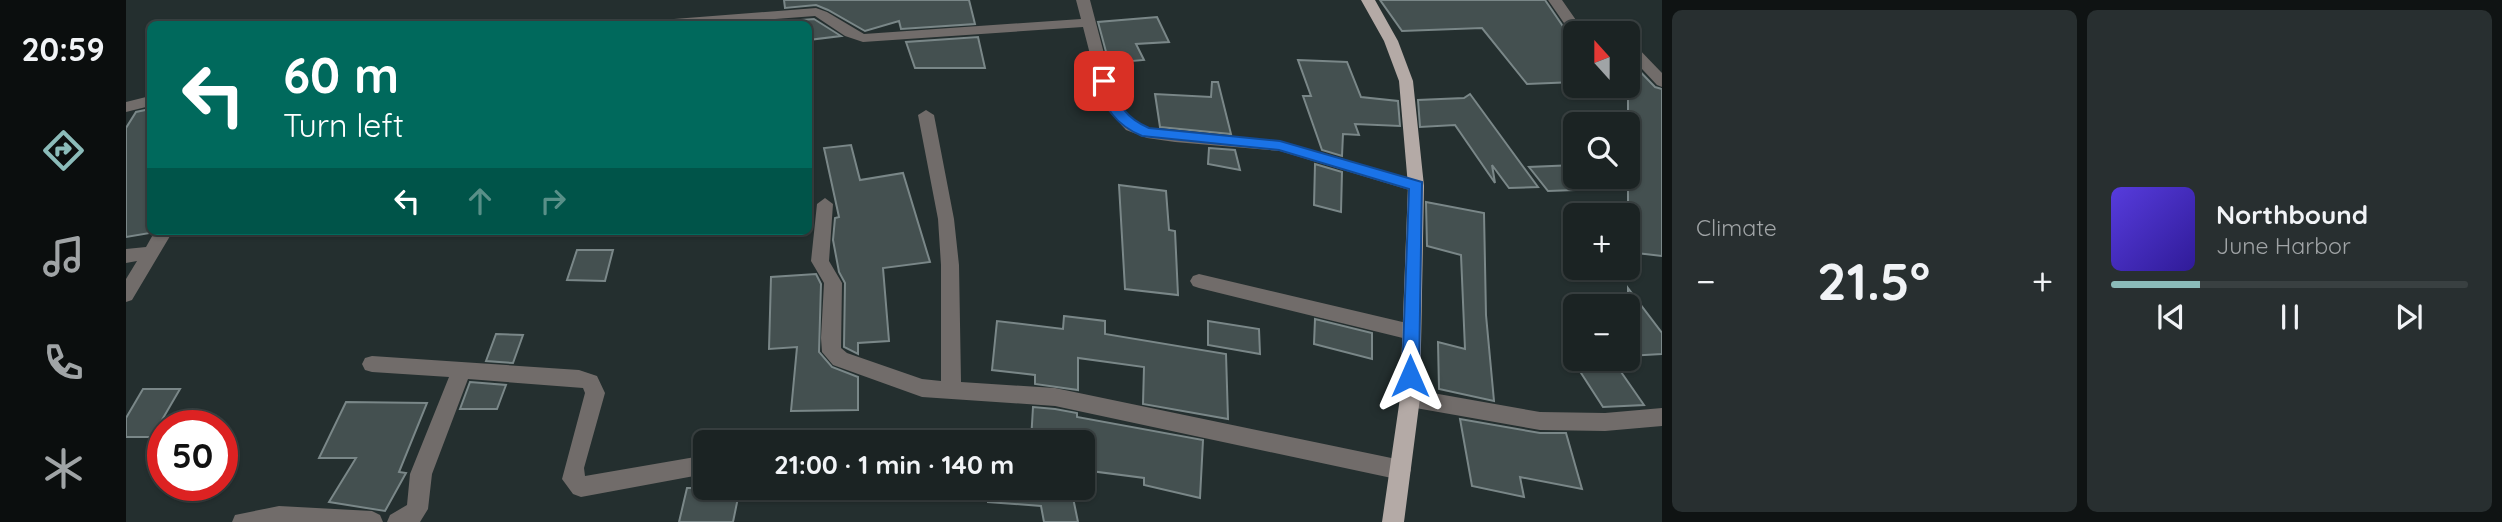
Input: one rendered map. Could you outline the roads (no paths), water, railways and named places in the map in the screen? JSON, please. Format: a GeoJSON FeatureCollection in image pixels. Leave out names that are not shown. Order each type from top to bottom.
{"type":"FeatureCollection","features":[{"type":"Feature","properties":{"kind":"main road"},"geometry":{"type":"LineString","coordinates":[[1368,0],[1391,41],[1406,81],[1416,186],[1410,398],[1393,522]]}},
{"type":"Feature","properties":{"kind":"street"},"geometry":{"type":"LineString","coordinates":[[1083,0],[1110,105],[1131,126],[1147,133],[1175,137],[1280,146],[1416,186]]}},
{"type":"Feature","properties":{"kind":"street"},"geometry":{"type":"LineString","coordinates":[[1555,0],[1570,21]]}},
{"type":"Feature","properties":{"kind":"street"},"geometry":{"type":"LineString","coordinates":[[700,21],[816,12],[832,18],[850,36],[863,38],[1089,23]]}},
{"type":"Feature","properties":{"kind":"street"},"geometry":{"type":"LineString","coordinates":[[1640,59],[1662,82]]}},
{"type":"Feature","properties":{"kind":"street"},"geometry":{"type":"LineString","coordinates":[[126,107],[147,102]]}},
{"type":"Feature","properties":{"kind":"street"},"geometry":{"type":"LineString","coordinates":[[926,115],[946,219],[951,391]]}},
{"type":"Feature","properties":{"kind":"street"},"geometry":{"type":"LineString","coordinates":[[825,204],[820,261],[833,284],[832,352],[853,365],[922,388],[1055,397],[1401,470]]}},
{"type":"Feature","properties":{"kind":"street"},"geometry":{"type":"LineString","coordinates":[[126,295],[162,235]]}},
{"type":"Feature","properties":{"kind":"street"},"geometry":{"type":"LineString","coordinates":[[126,256],[151,253]]}},
{"type":"Feature","properties":{"kind":"street"},"geometry":{"type":"LineString","coordinates":[[1199,281],[1411,332]]}},
{"type":"Feature","properties":{"kind":"street"},"geometry":{"type":"LineString","coordinates":[[372,364],[579,378],[590,382],[595,393],[573,479],[581,487],[693,467]]}},
{"type":"Feature","properties":{"kind":"street"},"geometry":{"type":"LineString","coordinates":[[398,522],[410,517],[417,509],[421,474],[462,370]]}},
{"type":"Feature","properties":{"kind":"street"},"geometry":{"type":"LineString","coordinates":[[1410,398],[1540,421],[1605,422],[1662,417]]}},
{"type":"Feature","properties":{"kind":"street"},"geometry":{"type":"LineString","coordinates":[[243,522],[279,517],[372,522]]}}]}
